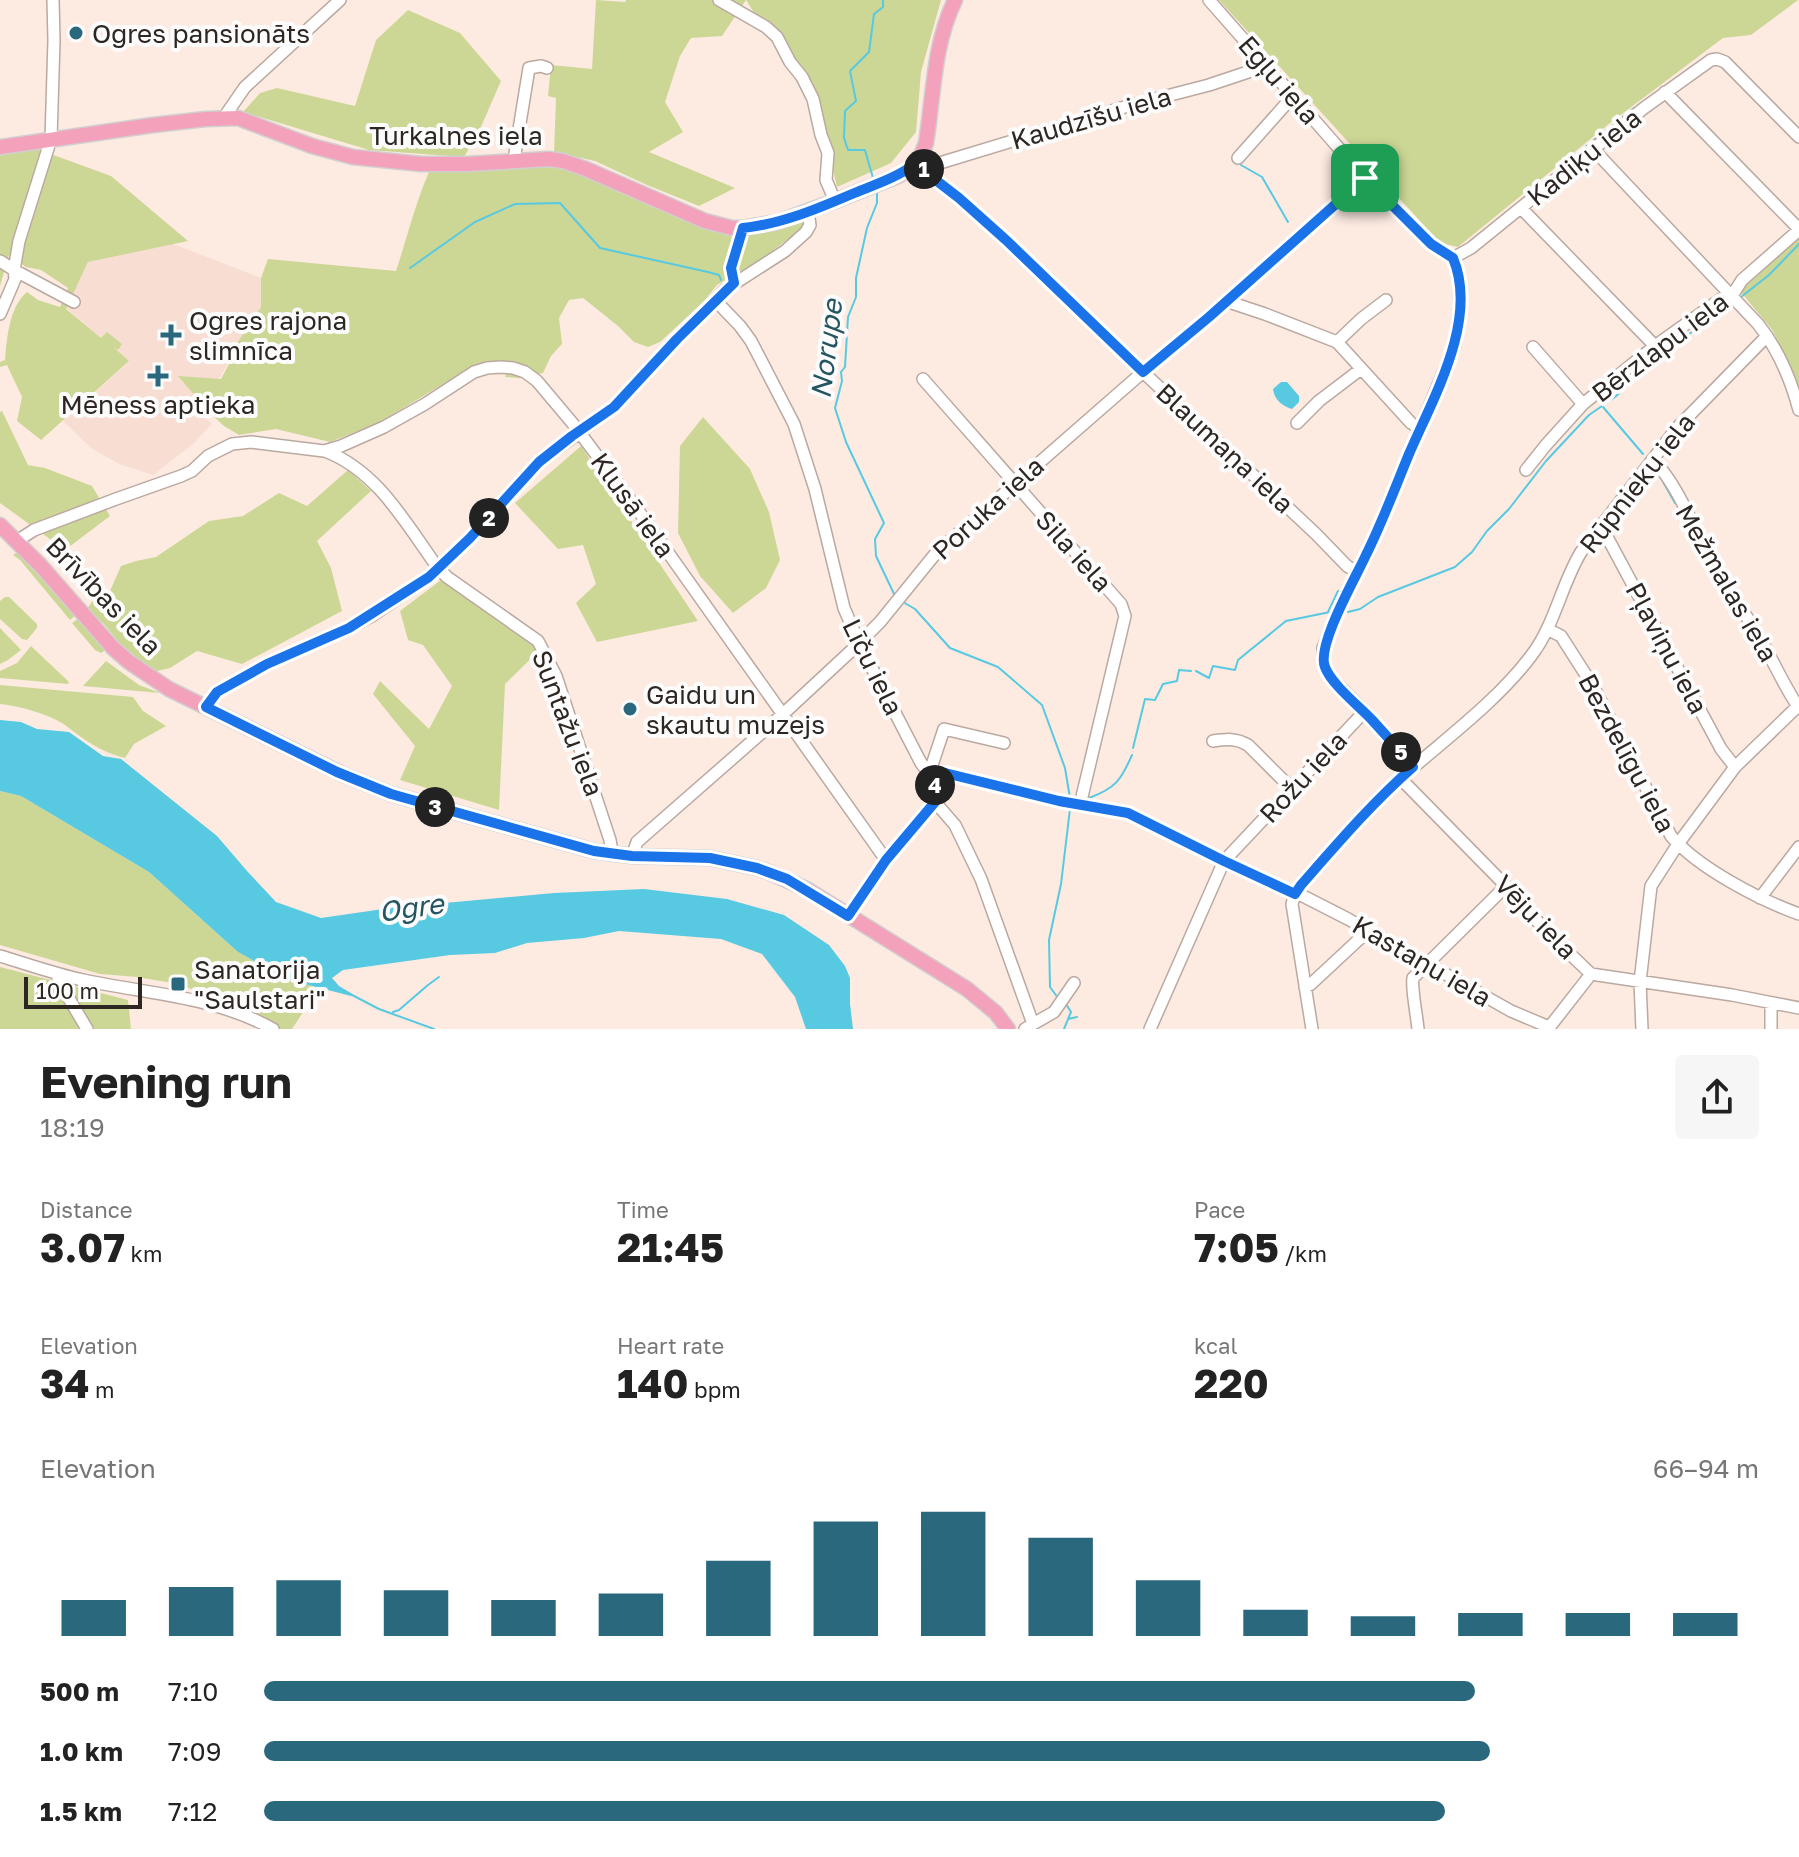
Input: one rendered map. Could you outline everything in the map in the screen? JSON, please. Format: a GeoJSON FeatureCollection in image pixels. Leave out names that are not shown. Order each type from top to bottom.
{"type":"FeatureCollection","features":[{"type":"Feature","properties":{"kind":"main road"},"geometry":{"type":"LineString","coordinates":[[915,164],[926,143],[940,37],[955,0]]}},
{"type":"Feature","properties":{"kind":"main road","name":"Turkalnes iela"},"geometry":{"type":"LineString","coordinates":[[0,147],[153,125],[238,118],[312,146],[353,157],[421,164],[563,161],[705,221],[743,228],[778,222],[808,212],[900,175],[915,164]]}},
{"type":"Feature","properties":{"kind":"main road","name":"Brīvības iela"},"geometry":{"type":"LineString","coordinates":[[0,525],[113,648],[152,679],[206,707],[368,786],[391,794],[594,851],[632,856],[710,858],[757,868],[787,879],[967,989],[996,1013],[1008,1029]]}},
{"type":"Feature","properties":{"kind":"street"},"geometry":{"type":"LineString","coordinates":[[0,314],[15,279],[19,241],[51,139],[53,0]]}},
{"type":"Feature","properties":{"kind":"street"},"geometry":{"type":"LineString","coordinates":[[226,118],[245,87],[340,0]]}},
{"type":"Feature","properties":{"kind":"street"},"geometry":{"type":"LineString","coordinates":[[719,0],[766,27],[777,37],[802,77],[813,99],[828,153],[826,180],[835,201]]}},
{"type":"Feature","properties":{"kind":"street","name":"Egļu iela"},"geometry":{"type":"LineString","coordinates":[[1209,0],[1365,178],[1431,244],[1453,258]]}},
{"type":"Feature","properties":{"kind":"street","name":"Kadiķu iela"},"geometry":{"type":"LineString","coordinates":[[1453,258],[1471,248],[1665,92],[1704,64],[1717,59],[1725,62],[1799,137]]}},
{"type":"Feature","properties":{"kind":"street","name":"Kaudzīšu iela"},"geometry":{"type":"LineString","coordinates":[[915,164],[930,166],[1266,66]]}},
{"type":"Feature","properties":{"kind":"street"},"geometry":{"type":"LineString","coordinates":[[514,160],[529,68],[547,68]]}},
{"type":"Feature","properties":{"kind":"street"},"geometry":{"type":"LineString","coordinates":[[1665,92],[1799,229]]}},
{"type":"Feature","properties":{"kind":"street"},"geometry":{"type":"LineString","coordinates":[[1238,158],[1293,96]]}},
{"type":"Feature","properties":{"kind":"street"},"geometry":{"type":"LineString","coordinates":[[1593,149],[1767,336],[1793,389],[1799,410]]}},
{"type":"Feature","properties":{"kind":"street","name":"Blaumaņa iela"},"geometry":{"type":"LineString","coordinates":[[915,164],[1006,240],[1347,566],[1357,572]]}},
{"type":"Feature","properties":{"kind":"street","name":"Poruka iela"},"geometry":{"type":"LineString","coordinates":[[632,856],[637,842],[859,643],[936,553],[1365,178]]}},
{"type":"Feature","properties":{"kind":"street"},"geometry":{"type":"LineString","coordinates":[[1521,208],[1655,346]]}},
{"type":"Feature","properties":{"kind":"street"},"geometry":{"type":"LineString","coordinates":[[206,707],[217,692],[267,664],[349,628],[429,577],[470,538],[539,462],[614,407],[715,300],[734,283],[785,251],[806,232],[810,225],[808,212]]}},
{"type":"Feature","properties":{"kind":"street"},"geometry":{"type":"LineString","coordinates":[[734,283],[731,268],[743,228]]}},
{"type":"Feature","properties":{"kind":"street","name":"Bērzlapu iela"},"geometry":{"type":"LineString","coordinates":[[1526,470],[1583,404],[1655,346],[1731,294],[1742,280],[1799,229]]}},
{"type":"Feature","properties":{"kind":"street","name":"Rožu iela"},"geometry":{"type":"LineString","coordinates":[[1150,1029],[1224,861],[1364,712],[1324,666],[1325,641],[1367,555],[1455,345],[1460,305],[1459,278],[1453,258]]}},
{"type":"Feature","properties":{"kind":"street"},"geometry":{"type":"LineString","coordinates":[[0,261],[74,302]]}},
{"type":"Feature","properties":{"kind":"street","name":"Līču iela"},"geometry":{"type":"LineString","coordinates":[[715,300],[751,341],[794,424],[815,489],[844,608],[859,643],[935,785],[935,802],[955,825],[981,879],[1029,1026]]}},
{"type":"Feature","properties":{"kind":"street"},"geometry":{"type":"LineString","coordinates":[[1337,342],[1386,300]]}},
{"type":"Feature","properties":{"kind":"street"},"geometry":{"type":"LineString","coordinates":[[1226,301],[1337,342],[1420,429]]}},
{"type":"Feature","properties":{"kind":"street","name":"Rūpnieku iela"},"geometry":{"type":"LineString","coordinates":[[1295,894],[1362,816],[1400,778],[1517,673],[1536,649],[1575,562],[1599,529],[1677,428],[1767,336]]}},
{"type":"Feature","properties":{"kind":"street"},"geometry":{"type":"LineString","coordinates":[[1533,347],[1583,404]]}},
{"type":"Feature","properties":{"kind":"street","name":"Klusā iela"},"geometry":{"type":"LineString","coordinates":[[17,541],[34,530],[181,476],[192,471],[208,456],[232,444],[251,442],[324,451],[384,427],[474,372],[487,368],[513,368],[530,375],[579,432],[886,860]]}},
{"type":"Feature","properties":{"kind":"street"},"geometry":{"type":"LineString","coordinates":[[1297,423],[1319,401],[1361,369]]}},
{"type":"Feature","properties":{"kind":"street","name":"Sila iela"},"geometry":{"type":"LineString","coordinates":[[923,379],[1121,604],[1125,616],[1080,805]]}},
{"type":"Feature","properties":{"kind":"street","name":"Suntažu iela"},"geometry":{"type":"LineString","coordinates":[[324,451],[349,462],[372,481],[438,568],[454,583],[538,641],[556,676],[595,791],[610,840],[609,854]]}},
{"type":"Feature","properties":{"kind":"street","name":"Mežmalas iela"},"geometry":{"type":"LineString","coordinates":[[1652,460],[1679,497],[1712,561],[1799,706]]}},
{"type":"Feature","properties":{"kind":"street","name":"Pļaviņu iela"},"geometry":{"type":"LineString","coordinates":[[1599,529],[1606,535],[1721,749],[1735,767]]}},
{"type":"Feature","properties":{"kind":"street","name":"Bezdelīgu iela"},"geometry":{"type":"LineString","coordinates":[[1547,629],[1561,636],[1593,686],[1678,844],[1760,898],[1799,914]]}},
{"type":"Feature","properties":{"kind":"street"},"geometry":{"type":"LineString","coordinates":[[1642,1029],[1640,982],[1651,886],[1735,767],[1799,706]]}},
{"type":"Feature","properties":{"kind":"street"},"geometry":{"type":"LineString","coordinates":[[1364,712],[1413,767]]}},
{"type":"Feature","properties":{"kind":"street"},"geometry":{"type":"LineString","coordinates":[[929,774],[944,729],[1004,743]]}},
{"type":"Feature","properties":{"kind":"street"},"geometry":{"type":"LineString","coordinates":[[1213,741],[1231,739],[1248,745],[1292,789]]}},
{"type":"Feature","properties":{"kind":"street","name":"Kastaņu iela"},"geometry":{"type":"LineString","coordinates":[[929,774],[945,773],[1080,805],[1128,813],[1303,896],[1511,1011],[1549,1028]]}},
{"type":"Feature","properties":{"kind":"street","name":"Vēju iela"},"geometry":{"type":"LineString","coordinates":[[1400,778],[1591,974],[1698,989],[1799,1008]]}},
{"type":"Feature","properties":{"kind":"street"},"geometry":{"type":"LineString","coordinates":[[848,916],[886,860],[935,802]]}},
{"type":"Feature","properties":{"kind":"street"},"geometry":{"type":"LineString","coordinates":[[1760,898],[1799,847]]}},
{"type":"Feature","properties":{"kind":"street"},"geometry":{"type":"LineString","coordinates":[[1418,1029],[1413,978],[1506,886]]}},
{"type":"Feature","properties":{"kind":"street"},"geometry":{"type":"LineString","coordinates":[[1295,894],[1292,904],[1312,1029]]}},
{"type":"Feature","properties":{"kind":"street"},"geometry":{"type":"LineString","coordinates":[[1305,987],[1369,930]]}},
{"type":"Feature","properties":{"kind":"street"},"geometry":{"type":"LineString","coordinates":[[0,956],[84,980],[214,1004],[273,1029]]}},
{"type":"Feature","properties":{"kind":"street"},"geometry":{"type":"LineString","coordinates":[[58,974],[61,985],[87,1029]]}},
{"type":"Feature","properties":{"kind":"street"},"geometry":{"type":"LineString","coordinates":[[1549,1028],[1591,974]]}},
{"type":"Feature","properties":{"kind":"street"},"geometry":{"type":"LineString","coordinates":[[1029,1026],[1054,1012],[1074,983]]}},
{"type":"Feature","properties":{"kind":"street"},"geometry":{"type":"LineString","coordinates":[[1771,1003],[1771,1029]]}},
{"type":"Feature","properties":{"kind":"shaded area","name":"Ogres rajona slimnīca"},"geometry":{"type":"Polygon","coordinates":[[[101,216],[261,278],[261,307],[199,413],[212,424],[193,444],[153,475],[119,464],[91,448],[63,421],[129,362],[66,308],[88,262],[101,216]]]}},
{"type":"Feature","properties":{"kind":"green space"},"geometry":{"type":"Polygon","coordinates":[[[596,0],[746,0],[722,36],[691,38],[680,56],[665,102],[683,132],[649,152],[735,188],[699,206],[595,161],[554,152],[556,98],[548,96],[551,65],[592,69],[596,0]]]}},
{"type":"Feature","properties":{"kind":"green space"},"geometry":{"type":"Polygon","coordinates":[[[746,0],[941,0],[921,72],[916,132],[891,163],[837,187],[814,89],[781,34],[760,22],[746,0]]]}},
{"type":"Feature","properties":{"kind":"green space"},"geometry":{"type":"Polygon","coordinates":[[[1219,0],[1798,0],[1751,35],[1723,38],[1610,123],[1458,247],[1440,243],[1219,0]]]}},
{"type":"Feature","properties":{"kind":"green space"},"geometry":{"type":"Polygon","coordinates":[[[408,10],[460,33],[501,81],[464,157],[369,150],[243,112],[260,93],[277,88],[355,106],[376,40],[408,10]]]}},
{"type":"Feature","properties":{"kind":"green space"},"geometry":{"type":"Polygon","coordinates":[[[37,149],[111,176],[188,241],[88,262],[66,309],[101,338],[107,332],[122,344],[118,350],[113,347],[129,361],[41,440],[17,421],[22,397],[7,365],[0,367],[0,362],[5,360],[13,314],[21,298],[27,292],[38,300],[60,307],[68,288],[41,270],[26,267],[9,255],[0,286],[0,155],[37,149]]]}},
{"type":"Feature","properties":{"kind":"green space"},"geometry":{"type":"Polygon","coordinates":[[[555,165],[592,173],[722,229],[830,207],[763,258],[717,285],[660,342],[648,347],[634,342],[583,298],[569,300],[559,318],[562,344],[551,356],[543,373],[522,378],[505,377],[509,368],[489,362],[460,374],[378,423],[330,442],[276,429],[239,435],[210,413],[178,376],[221,379],[235,346],[261,307],[261,278],[268,259],[396,271],[429,172],[555,165]]]}},
{"type":"Feature","properties":{"kind":"green space"},"geometry":{"type":"Polygon","coordinates":[[[1799,237],[1799,391],[1773,331],[1740,291],[1799,237]]]}},
{"type":"Feature","properties":{"kind":"green space"},"geometry":{"type":"Polygon","coordinates":[[[2,411],[28,465],[45,468],[92,486],[110,516],[65,550],[0,503],[2,411]]]}},
{"type":"Feature","properties":{"kind":"green space"},"geometry":{"type":"Polygon","coordinates":[[[703,417],[750,469],[769,512],[780,560],[766,588],[733,613],[700,576],[678,533],[680,446],[703,417]]]}},
{"type":"Feature","properties":{"kind":"green space"},"geometry":{"type":"Polygon","coordinates":[[[581,446],[698,621],[597,642],[576,603],[596,584],[583,545],[558,549],[515,503],[581,446]]]}},
{"type":"Feature","properties":{"kind":"green space"},"geometry":{"type":"Polygon","coordinates":[[[348,470],[371,491],[317,541],[331,568],[342,611],[242,664],[197,651],[170,668],[153,672],[128,654],[104,624],[87,609],[100,590],[110,591],[121,566],[156,557],[209,521],[243,516],[279,493],[307,506],[348,470]]]}},
{"type":"Feature","properties":{"kind":"green space"},"geometry":{"type":"Polygon","coordinates":[[[23,554],[77,614],[70,620],[13,555],[23,554]]]}},
{"type":"Feature","properties":{"kind":"green space"},"geometry":{"type":"Polygon","coordinates":[[[441,580],[542,648],[505,684],[499,810],[400,780],[415,746],[373,694],[380,681],[429,729],[452,686],[423,645],[408,640],[400,611],[441,580]]]}},
{"type":"Feature","properties":{"kind":"green space"},"geometry":{"type":"Polygon","coordinates":[[[9,597],[37,624],[27,640],[0,619],[0,601],[9,597]]]}},
{"type":"Feature","properties":{"kind":"green space"},"geometry":{"type":"Polygon","coordinates":[[[79,618],[104,646],[104,651],[95,650],[72,623],[79,618]]]}},
{"type":"Feature","properties":{"kind":"green space"},"geometry":{"type":"Polygon","coordinates":[[[0,628],[21,650],[0,664],[0,628]]]}},
{"type":"Feature","properties":{"kind":"green space"},"geometry":{"type":"Polygon","coordinates":[[[31,646],[68,684],[0,678],[0,671],[17,663],[31,646]]]}},
{"type":"Feature","properties":{"kind":"green space"},"geometry":{"type":"Polygon","coordinates":[[[106,661],[139,685],[160,693],[83,686],[106,661]]]}},
{"type":"Feature","properties":{"kind":"green space"},"geometry":{"type":"Polygon","coordinates":[[[0,685],[133,697],[143,711],[166,726],[134,744],[125,758],[93,745],[51,717],[0,704],[0,685]]]}},
{"type":"Feature","properties":{"kind":"green space"},"geometry":{"type":"Polygon","coordinates":[[[0,791],[21,796],[149,872],[238,952],[289,980],[319,988],[292,1029],[273,1029],[214,1004],[215,998],[178,984],[100,974],[0,945],[0,791]]]}},
{"type":"Feature","properties":{"kind":"green space"},"geometry":{"type":"Polygon","coordinates":[[[0,967],[128,1000],[131,1029],[0,1029],[0,967]]]}},
{"type":"Feature","properties":{"kind":"water"},"geometry":{"type":"Polygon","coordinates":[[[1281,382],[1287,382],[1299,396],[1299,402],[1292,409],[1275,396],[1273,389],[1281,382]]]}},
{"type":"Feature","properties":{"kind":"water","name":"Ogre"},"geometry":{"type":"Polygon","coordinates":[[[0,720],[21,722],[37,729],[69,732],[103,756],[121,759],[217,836],[276,902],[321,918],[390,908],[554,893],[644,889],[727,899],[784,915],[829,945],[845,966],[850,978],[853,1029],[806,1029],[795,997],[762,954],[721,939],[619,931],[584,938],[527,943],[495,953],[450,955],[343,970],[332,978],[355,997],[289,980],[238,952],[149,872],[21,796],[0,791],[0,720]]]}},
{"type":"Feature","properties":{"kind":"waterway","name":"Norupe"},"geometry":{"type":"LineString","coordinates":[[873,178],[865,150],[848,150],[844,138],[845,111],[856,101],[850,71],[869,52],[874,14],[883,7],[883,0]]}},
{"type":"Feature","properties":{"kind":"waterway"},"geometry":{"type":"LineString","coordinates":[[1559,168],[1634,108]]}},
{"type":"Feature","properties":{"kind":"waterway"},"geometry":{"type":"LineString","coordinates":[[1241,165],[1262,177],[1288,222]]}},
{"type":"Feature","properties":{"kind":"waterway","name":"Norupe"},"geometry":{"type":"LineString","coordinates":[[877,192],[877,203],[867,228],[856,278],[856,297],[848,317],[845,367],[841,372],[842,381],[835,408],[846,442],[884,523],[875,539],[876,556],[895,596]]}},
{"type":"Feature","properties":{"kind":"waterway"},"geometry":{"type":"LineString","coordinates":[[410,268],[475,222],[515,204],[560,203],[600,248],[708,272],[719,275],[721,280]]}},
{"type":"Feature","properties":{"kind":"waterway"},"geometry":{"type":"LineString","coordinates":[[1741,297],[1769,275],[1799,244]]}},
{"type":"Feature","properties":{"kind":"waterway"},"geometry":{"type":"LineString","coordinates":[[1348,612],[1455,567],[1472,552],[1546,461],[1589,415],[1706,321],[1733,304]]}},
{"type":"Feature","properties":{"kind":"waterway"},"geometry":{"type":"LineString","coordinates":[[1603,407],[1643,454]]}},
{"type":"Feature","properties":{"kind":"waterway"},"geometry":{"type":"LineString","coordinates":[[1662,480],[1675,503]]}},
{"type":"Feature","properties":{"kind":"waterway"},"geometry":{"type":"LineString","coordinates":[[1700,527],[1730,580]]}},
{"type":"Feature","properties":{"kind":"waterway"},"geometry":{"type":"LineString","coordinates":[[1328,612],[1338,591]]}},
{"type":"Feature","properties":{"kind":"waterway","name":"Norupe"},"geometry":{"type":"LineString","coordinates":[[903,602],[915,609],[950,648],[998,667],[1042,705],[1065,768],[1070,798]]}},
{"type":"Feature","properties":{"kind":"waterway"},"geometry":{"type":"LineString","coordinates":[[1196,671],[1209,678],[1213,666],[1235,670],[1238,660],[1286,621],[1330,612]]}},
{"type":"Feature","properties":{"kind":"waterway"},"geometry":{"type":"LineString","coordinates":[[1133,748],[1145,699],[1155,700],[1163,684],[1177,681],[1179,670],[1191,671]]}},
{"type":"Feature","properties":{"kind":"waterway"},"geometry":{"type":"LineString","coordinates":[[1089,798],[1106,791],[1116,782],[1132,755]]}},
{"type":"Feature","properties":{"kind":"waterway","name":"Norupe"},"geometry":{"type":"LineString","coordinates":[[1058,998],[1050,987],[1049,940],[1061,884],[1070,809]]}},
{"type":"Feature","properties":{"kind":"waterway"},"geometry":{"type":"LineString","coordinates":[[393,1012],[439,977]]}},
{"type":"Feature","properties":{"kind":"waterway"},"geometry":{"type":"LineString","coordinates":[[354,996],[379,1009],[434,1029]]}},
{"type":"Feature","properties":{"kind":"waterway","name":"Norupe"},"geometry":{"type":"LineString","coordinates":[[1064,1029],[1071,1012],[1066,1004]]}},
{"type":"Feature","properties":{"kind":"waterway","name":"Norupe"},"geometry":{"type":"LineString","coordinates":[[1068,1019],[1077,1017]]}},
{"type":"Feature","properties":{"kind":"place","name":"Ogres pansionāts"},"geometry":{"type":"Point","coordinates":[76,33]}},
{"type":"Feature","properties":{"kind":"place","name":"Ogres rajona slimnīca"},"geometry":{"type":"Point","coordinates":[171,335]}},
{"type":"Feature","properties":{"kind":"place","name":"Mēness aptieka"},"geometry":{"type":"Point","coordinates":[158,376]}},
{"type":"Feature","properties":{"kind":"place","name":"Gaidu un skautu muzejs"},"geometry":{"type":"Point","coordinates":[630,709]}},
{"type":"Feature","properties":{"kind":"place","name":"Sanatorija \"Saulstari\""},"geometry":{"type":"Point","coordinates":[178,984]}},
{"type":"Feature","properties":{"kind":"route"},"geometry":{"type":"LineString","coordinates":[[915,164],[1006,240],[1143,372],[1365,178],[1431,244],[1453,258],[1459,278],[1460,305],[1455,345],[1367,555],[1348,589],[1323,648],[1324,666],[1333,680],[1413,767],[1362,816],[1295,894],[1128,813],[1059,801],[945,773],[929,774],[935,785],[935,802],[886,860],[848,916],[808,890],[757,868],[710,858],[632,856],[594,851],[391,794],[337,772],[206,707],[217,692],[267,664],[373,615],[429,577],[470,538],[539,462],[614,407],[734,283],[731,268],[743,228],[778,222],[808,212],[900,175],[915,164]]}}]}
